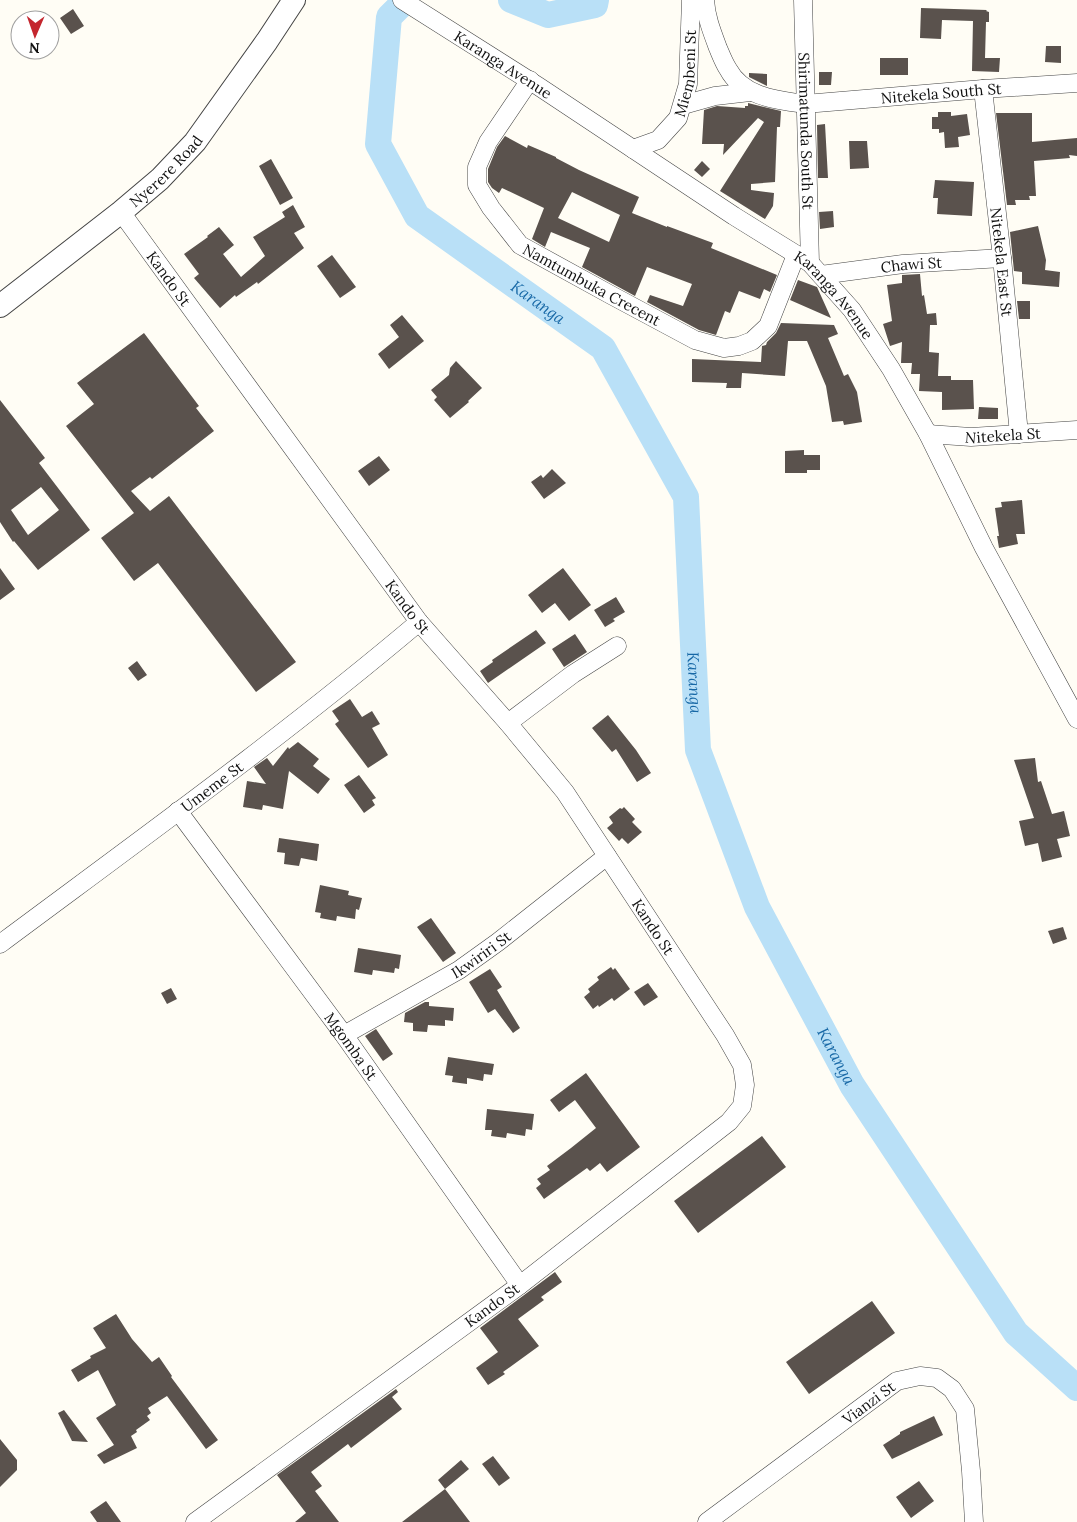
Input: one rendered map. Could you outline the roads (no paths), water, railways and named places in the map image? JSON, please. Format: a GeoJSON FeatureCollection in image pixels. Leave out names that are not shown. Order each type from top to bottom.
{"type":"FeatureCollection","features":[{"type":"Feature","properties":{"kind":"street","name":"Nyerere Road"},"geometry":{"type":"LineString","coordinates":[[0,306],[121,212],[160,179],[195,142],[294,0]]}},
{"type":"Feature","properties":{"kind":"street","name":"Karanga Avenue"},"geometry":{"type":"LineString","coordinates":[[402,0],[530,80],[809,265],[852,310],[891,368],[928,434],[984,548],[1077,719]]}},
{"type":"Feature","properties":{"kind":"street","name":"Miembeni St"},"geometry":{"type":"LineString","coordinates":[[633,149],[658,140],[678,118],[688,84],[691,0]]}},
{"type":"Feature","properties":{"kind":"street"},"geometry":{"type":"LineString","coordinates":[[705,0],[711,32],[728,70],[738,83],[750,92]]}},
{"type":"Feature","properties":{"kind":"street","name":"Shirimatunda South St"},"geometry":{"type":"LineString","coordinates":[[803,0],[809,265]]}},
{"type":"Feature","properties":{"kind":"street","name":"Namtumbuka Crecent"},"geometry":{"type":"LineString","coordinates":[[530,80],[488,142],[478,167],[477,185],[490,208],[520,245],[696,340],[724,348],[752,342],[768,326],[809,265]]}},
{"type":"Feature","properties":{"kind":"street","name":"Nitekela South St"},"geometry":{"type":"LineString","coordinates":[[750,92],[778,101],[805,104],[1077,83]]}},
{"type":"Feature","properties":{"kind":"street","name":"Nitekela East St"},"geometry":{"type":"LineString","coordinates":[[983,89],[1019,434]]}},
{"type":"Feature","properties":{"kind":"street"},"geometry":{"type":"LineString","coordinates":[[683,105],[714,96],[750,92]]}},
{"type":"Feature","properties":{"kind":"street","name":"Kando St"},"geometry":{"type":"LineString","coordinates":[[121,212],[419,622],[508,723],[565,792],[725,1036],[742,1065],[745,1085],[742,1106],[729,1122],[520,1284],[195,1522]]}},
{"type":"Feature","properties":{"kind":"street","name":"Chawi St"},"geometry":{"type":"LineString","coordinates":[[809,265],[903,264],[1002,258]]}},
{"type":"Feature","properties":{"kind":"street","name":"Nitekela St"},"geometry":{"type":"LineString","coordinates":[[928,434],[971,437],[1077,430]]}},
{"type":"Feature","properties":{"kind":"street","name":"Umeme St"},"geometry":{"type":"LineString","coordinates":[[0,944],[356,676],[419,622]]}},
{"type":"Feature","properties":{"kind":"street"},"geometry":{"type":"LineString","coordinates":[[508,723],[573,674],[617,646]]}},
{"type":"Feature","properties":{"kind":"street","name":"Mgomba St"},"geometry":{"type":"LineString","coordinates":[[178,811],[344,1035],[520,1284]]}},
{"type":"Feature","properties":{"kind":"street","name":"Ikwiriri St"},"geometry":{"type":"LineString","coordinates":[[344,1035],[459,970],[498,942],[607,856]]}},
{"type":"Feature","properties":{"kind":"street","name":"Vianzi St"},"geometry":{"type":"LineString","coordinates":[[707,1522],[897,1381],[920,1376],[937,1378],[952,1389],[965,1409],[974,1522]]}},
{"type":"Feature","properties":{"kind":"waterway","name":"Karanga"},"geometry":{"type":"LineString","coordinates":[[406,0],[389,17],[378,144],[417,216],[603,348],[686,497],[698,750],[757,907],[852,1085],[1016,1333],[1077,1388]]}},
{"type":"Feature","properties":{"kind":"waterway","name":"Karanga"},"geometry":{"type":"LineString","coordinates":[[511,0],[548,15],[595,5],[596,0]]}}]}
